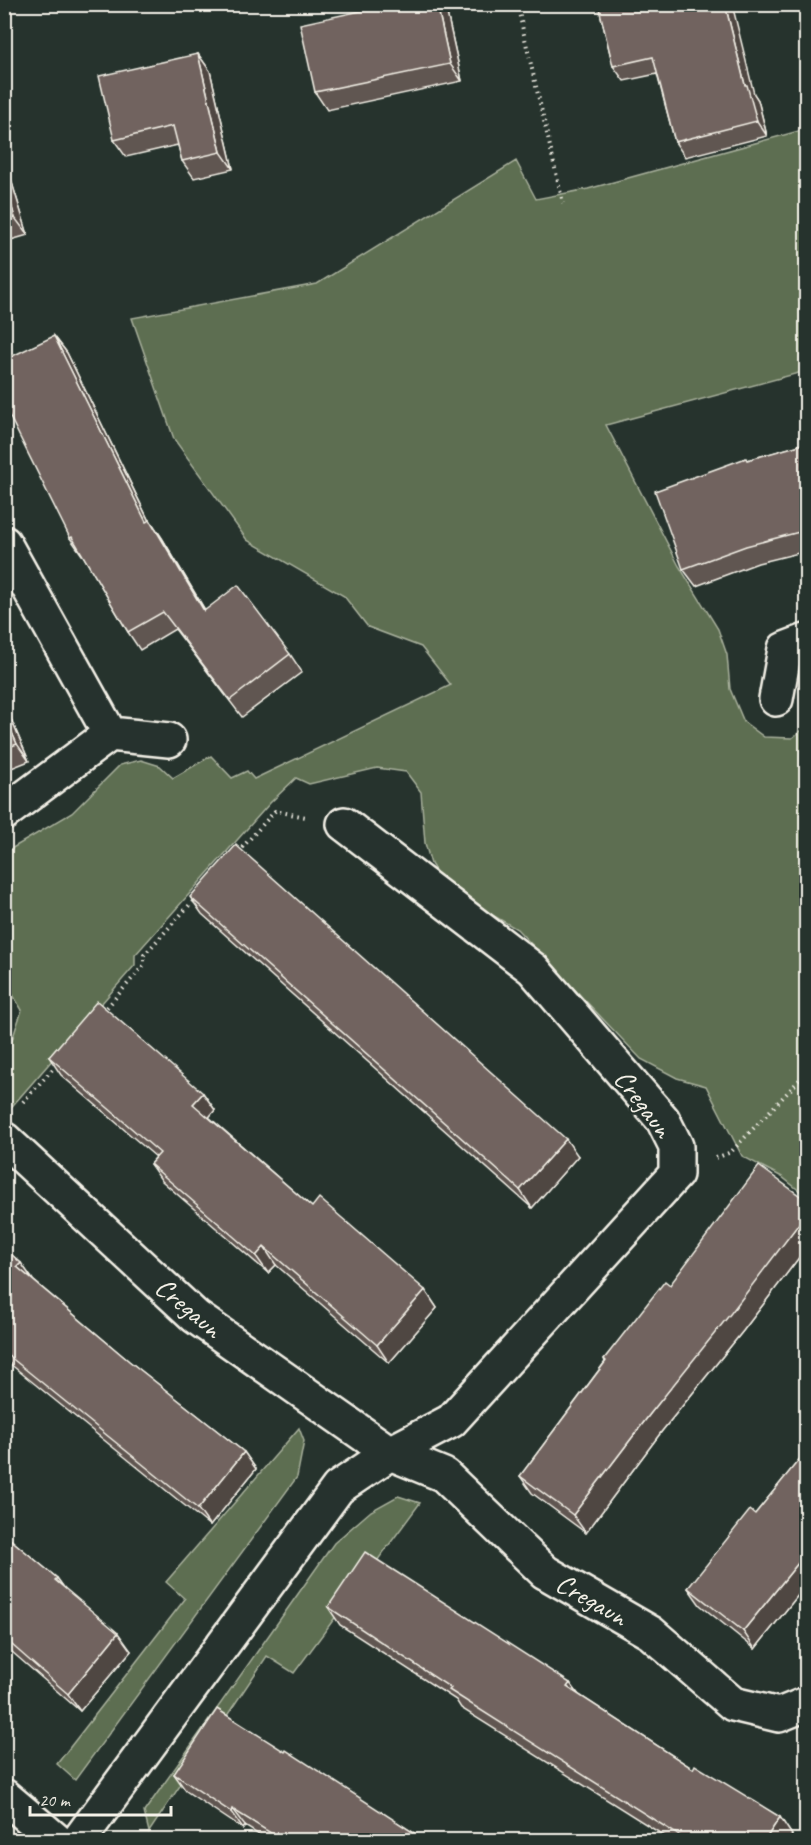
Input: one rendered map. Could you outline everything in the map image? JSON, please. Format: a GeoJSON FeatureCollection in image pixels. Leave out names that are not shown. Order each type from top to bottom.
{"type":"FeatureCollection","features":[{"type":"Feature","properties":{"kind":"street"},"geometry":{"type":"LineString","coordinates":[[4,543],[110,734]]}},
{"type":"Feature","properties":{"kind":"street"},"geometry":{"type":"LineString","coordinates":[[776,699],[785,649],[807,641]]}},
{"type":"Feature","properties":{"kind":"street"},"geometry":{"type":"LineString","coordinates":[[4,813],[110,734],[169,740]]}},
{"type":"Feature","properties":{"kind":"street","name":"Cregaun"},"geometry":{"type":"LineString","coordinates":[[80,1840],[338,1488],[390,1453],[451,1421],[675,1174],[676,1146],[663,1120],[533,969],[344,824]]}},
{"type":"Feature","properties":{"kind":"street","name":"Cregaun"},"geometry":{"type":"LineString","coordinates":[[13,1146],[196,1317],[390,1453],[444,1475],[544,1572],[651,1633],[733,1704],[778,1715],[807,1704]]}},
{"type":"Feature","properties":{"kind":"street"},"geometry":{"type":"LineString","coordinates":[[4,1796],[56,1840]]}},
{"type":"Feature","properties":{"kind":"path"},"geometry":{"type":"LineString","coordinates":[[517,4],[563,203]]}},
{"type":"Feature","properties":{"kind":"path"},"geometry":{"type":"LineString","coordinates":[[236,854],[275,811],[344,824]]}},
{"type":"Feature","properties":{"kind":"path"},"geometry":{"type":"LineString","coordinates":[[99,1016],[144,965],[144,955],[198,896]]}},
{"type":"Feature","properties":{"kind":"path"},"geometry":{"type":"LineString","coordinates":[[13,1146],[16,1110],[61,1059]]}},
{"type":"Feature","properties":{"kind":"path"},"geometry":{"type":"LineString","coordinates":[[675,1174],[731,1152],[807,1073]]}},
{"type":"Feature","properties":{"kind":"green space"},"geometry":{"type":"Polygon","coordinates":[[[806,129],[806,371],[606,425],[679,566],[718,629],[727,655],[730,689],[744,722],[764,737],[792,738],[806,727],[806,1196],[782,1177],[742,1156],[706,1086],[677,1078],[641,1059],[517,929],[447,889],[431,864],[425,843],[421,792],[406,772],[377,768],[309,784],[296,778],[270,803],[135,955],[135,965],[7,1112],[5,1071],[22,1010],[13,995],[5,998],[4,853],[72,813],[120,765],[141,760],[160,766],[173,778],[211,756],[232,778],[247,771],[254,779],[451,685],[421,647],[368,627],[344,596],[247,540],[174,439],[132,318],[317,284],[516,161],[536,199],[588,189],[806,129]]]}},
{"type":"Feature","properties":{"kind":"green space"},"geometry":{"type":"Polygon","coordinates":[[[299,1428],[304,1441],[297,1477],[75,1780],[57,1764],[185,1599],[166,1582],[299,1428]]]}},
{"type":"Feature","properties":{"kind":"green space"},"geometry":{"type":"Polygon","coordinates":[[[398,1496],[420,1503],[294,1673],[267,1656],[149,1832],[144,1812],[334,1543],[371,1511],[398,1496]]]}},
{"type":"Feature","properties":{"kind":"building"},"geometry":{"type":"Polygon","coordinates":[[[393,4],[437,4],[450,64],[315,92],[300,24],[393,4]]]}},
{"type":"Feature","properties":{"kind":"building"},"geometry":{"type":"Polygon","coordinates":[[[617,4],[725,4],[745,85],[747,85],[757,121],[675,142],[653,57],[613,66],[599,8],[617,4]]]}},
{"type":"Feature","properties":{"kind":"building"},"geometry":{"type":"Polygon","coordinates":[[[198,54],[221,152],[182,161],[173,126],[114,140],[99,76],[198,54]]]}},
{"type":"Feature","properties":{"kind":"building"},"geometry":{"type":"Polygon","coordinates":[[[4,181],[15,218],[4,221],[4,181]]]}},
{"type":"Feature","properties":{"kind":"building"},"geometry":{"type":"Polygon","coordinates":[[[54,336],[146,522],[150,520],[204,611],[238,585],[290,654],[230,700],[163,612],[128,632],[72,537],[70,538],[4,405],[4,360],[54,336]]]}},
{"type":"Feature","properties":{"kind":"building"},"geometry":{"type":"Polygon","coordinates":[[[807,443],[807,530],[746,546],[683,569],[655,491],[746,458],[747,460],[807,443]]]}},
{"type":"Feature","properties":{"kind":"building"},"geometry":{"type":"Polygon","coordinates":[[[4,715],[17,744],[4,749],[4,715]]]}},
{"type":"Feature","properties":{"kind":"building"},"geometry":{"type":"Polygon","coordinates":[[[236,845],[566,1139],[520,1190],[190,897],[236,845]]]}},
{"type":"Feature","properties":{"kind":"building"},"geometry":{"type":"Polygon","coordinates":[[[97,1001],[203,1093],[193,1104],[312,1207],[319,1198],[425,1290],[377,1345],[264,1247],[256,1256],[150,1164],[160,1153],[49,1057],[97,1001]]]}},
{"type":"Feature","properties":{"kind":"building"},"geometry":{"type":"Polygon","coordinates":[[[759,1166],[807,1201],[807,1213],[573,1515],[520,1476],[606,1361],[604,1359],[665,1281],[670,1285],[759,1166]]]}},
{"type":"Feature","properties":{"kind":"building"},"geometry":{"type":"Polygon","coordinates":[[[4,1248],[21,1263],[17,1267],[129,1361],[244,1452],[198,1509],[4,1352],[4,1248]]]}},
{"type":"Feature","properties":{"kind":"building"},"geometry":{"type":"Polygon","coordinates":[[[807,1450],[807,1552],[743,1631],[688,1588],[750,1510],[755,1514],[807,1450]]]}},
{"type":"Feature","properties":{"kind":"building"},"geometry":{"type":"Polygon","coordinates":[[[4,1534],[118,1633],[68,1694],[4,1638],[4,1534]]]}},
{"type":"Feature","properties":{"kind":"building"},"geometry":{"type":"Polygon","coordinates":[[[365,1552],[570,1683],[567,1687],[693,1769],[695,1765],[780,1817],[765,1840],[686,1840],[449,1690],[451,1688],[328,1607],[365,1552]]]}},
{"type":"Feature","properties":{"kind":"building"},"geometry":{"type":"Polygon","coordinates":[[[217,1709],[285,1752],[286,1750],[425,1840],[282,1840],[232,1809],[231,1812],[174,1774],[217,1709]]]}}]}
